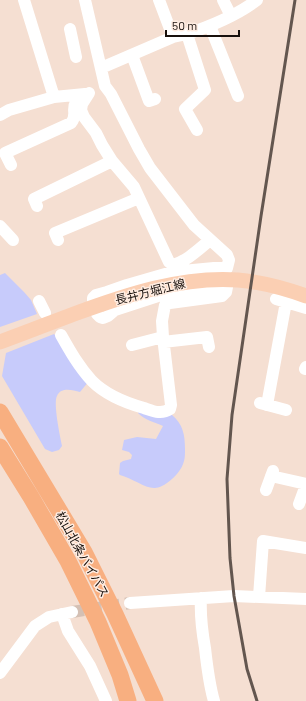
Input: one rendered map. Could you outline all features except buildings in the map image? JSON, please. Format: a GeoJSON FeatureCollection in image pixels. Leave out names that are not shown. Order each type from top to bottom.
{"type":"FeatureCollection","features":[{"type":"Feature","properties":{"kind":"highway","name":"松山北条バイパス"},"geometry":{"type":"LineString","coordinates":[[0,412],[84,552],[115,614],[155,701]]}},
{"type":"Feature","properties":{"kind":"highway","name":"松山北条バイパス"},"geometry":{"type":"LineString","coordinates":[[0,447],[31,497],[71,568],[98,622],[120,675],[128,701]]}},
{"type":"Feature","properties":{"kind":"main road","name":"長井方堀江線"},"geometry":{"type":"LineString","coordinates":[[0,342],[94,307],[164,286],[185,282],[222,284],[238,280],[263,284],[291,297]]}},
{"type":"Feature","properties":{"kind":"street"},"geometry":{"type":"LineString","coordinates":[[24,0],[54,97]]}},
{"type":"Feature","properties":{"kind":"street"},"geometry":{"type":"LineString","coordinates":[[61,335],[73,357],[92,381],[107,392],[132,404],[158,413],[167,411],[171,406],[163,339],[162,321],[165,306],[170,303],[222,296],[226,292],[222,284],[229,260],[227,255],[194,225],[150,168],[139,149],[111,94],[105,86],[85,0]]}},
{"type":"Feature","properties":{"kind":"street"},"geometry":{"type":"LineString","coordinates":[[159,0],[173,37]]}},
{"type":"Feature","properties":{"kind":"street"},"geometry":{"type":"LineString","coordinates":[[223,0],[231,16]]}},
{"type":"Feature","properties":{"kind":"street"},"geometry":{"type":"LineString","coordinates":[[101,68],[173,37],[210,26],[241,11],[257,0]]}},
{"type":"Feature","properties":{"kind":"street"},"geometry":{"type":"LineString","coordinates":[[210,26],[238,96]]}},
{"type":"Feature","properties":{"kind":"street"},"geometry":{"type":"LineString","coordinates":[[76,57],[71,34],[93,34]]}},
{"type":"Feature","properties":{"kind":"street"},"geometry":{"type":"LineString","coordinates":[[187,34],[205,90],[185,109],[197,130]]}},
{"type":"Feature","properties":{"kind":"street"},"geometry":{"type":"LineString","coordinates":[[132,55],[149,101],[155,99]]}},
{"type":"Feature","properties":{"kind":"street"},"geometry":{"type":"LineString","coordinates":[[0,114],[54,97],[84,94],[105,86]]}},
{"type":"Feature","properties":{"kind":"street"},"geometry":{"type":"LineString","coordinates":[[84,94],[81,110],[84,117],[96,133],[112,161],[134,187],[169,262],[173,265],[187,259],[210,240]]}},
{"type":"Feature","properties":{"kind":"street"},"geometry":{"type":"LineString","coordinates":[[11,165],[5,153],[71,123],[75,116],[74,106],[84,94]]}},
{"type":"Feature","properties":{"kind":"street"},"geometry":{"type":"LineString","coordinates":[[37,206],[34,199],[112,161]]}},
{"type":"Feature","properties":{"kind":"street"},"geometry":{"type":"LineString","coordinates":[[58,240],[55,232],[139,198]]}},
{"type":"Feature","properties":{"kind":"street"},"geometry":{"type":"LineString","coordinates":[[0,226],[13,240]]}},
{"type":"Feature","properties":{"kind":"street"},"geometry":{"type":"LineString","coordinates":[[94,307],[93,298],[96,295],[172,272],[227,268]]}},
{"type":"Feature","properties":{"kind":"street"},"geometry":{"type":"LineString","coordinates":[[286,410],[264,404],[291,297],[306,308]]}},
{"type":"Feature","properties":{"kind":"street"},"geometry":{"type":"LineString","coordinates":[[38,301],[45,313]]}},
{"type":"Feature","properties":{"kind":"street"},"geometry":{"type":"LineString","coordinates":[[132,344],[163,339],[207,337],[209,347]]}},
{"type":"Feature","properties":{"kind":"street"},"geometry":{"type":"LineString","coordinates":[[266,490],[272,473],[306,485],[299,504]]}},
{"type":"Feature","properties":{"kind":"street"},"geometry":{"type":"LineString","coordinates":[[259,597],[263,541],[306,548]]}},
{"type":"Feature","properties":{"kind":"street"},"geometry":{"type":"LineString","coordinates":[[130,603],[234,596],[306,599]]}},
{"type":"Feature","properties":{"kind":"street"},"geometry":{"type":"LineString","coordinates":[[201,598],[200,611],[210,686],[214,701]]}},
{"type":"Feature","properties":{"kind":"street"},"geometry":{"type":"LineString","coordinates":[[0,673],[35,626],[49,617],[67,613],[68,630],[90,666],[106,701]]}},
{"type":"Feature","properties":{"kind":"shaded area"},"geometry":{"type":"Polygon","coordinates":[[[5,273],[31,300],[37,314],[0,327],[0,275],[5,273]]]}},
{"type":"Feature","properties":{"kind":"shaded area"},"geometry":{"type":"Polygon","coordinates":[[[54,334],[89,381],[80,392],[64,390],[57,396],[56,412],[62,446],[59,450],[52,452],[45,449],[2,376],[6,353],[54,334]]]}},
{"type":"Feature","properties":{"kind":"shaded area"},"geometry":{"type":"Polygon","coordinates":[[[139,411],[172,415],[179,422],[184,434],[185,455],[181,468],[172,479],[158,488],[147,487],[119,474],[120,463],[131,459],[132,455],[129,452],[122,450],[124,440],[137,437],[156,439],[163,426],[150,421],[138,413],[139,411]]]}},
{"type":"Feature","properties":{"kind":"tunnel"},"geometry":{"type":"LineString","coordinates":[[72,612],[130,603]]}},
{"type":"Feature","properties":{"kind":"railway"},"geometry":{"type":"LineString","coordinates":[[257,701],[247,669],[234,596],[230,558],[227,479],[232,415],[295,0]]}}]}
